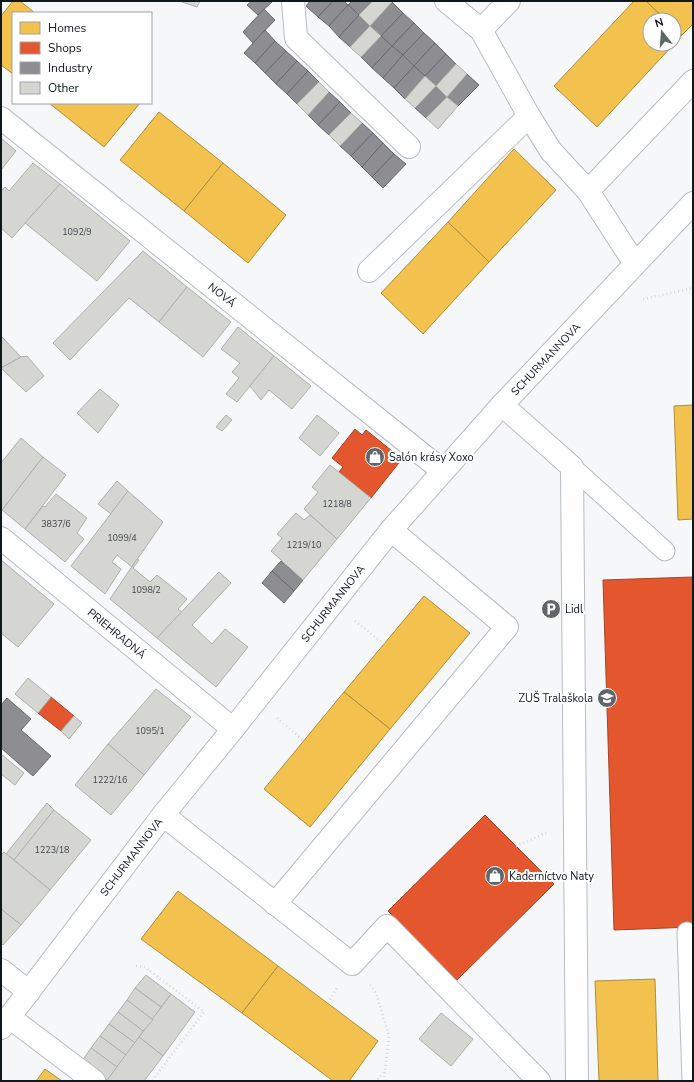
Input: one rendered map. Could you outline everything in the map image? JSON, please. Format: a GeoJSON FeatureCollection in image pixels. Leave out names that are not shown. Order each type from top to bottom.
{"type":"FeatureCollection","features":[{"type":"Feature","properties":{"kind":"street"},"geometry":{"type":"LineString","coordinates":[[293,1],[296,38],[409,147]]}},
{"type":"Feature","properties":{"kind":"street"},"geometry":{"type":"LineString","coordinates":[[446,1],[481,30],[529,116],[551,151],[588,191],[635,264]]}},
{"type":"Feature","properties":{"kind":"street"},"geometry":{"type":"LineString","coordinates":[[481,30],[509,1]]}},
{"type":"Feature","properties":{"kind":"street"},"geometry":{"type":"LineString","coordinates":[[588,191],[693,80]]}},
{"type":"Feature","properties":{"kind":"street"},"geometry":{"type":"LineString","coordinates":[[369,271],[529,116]]}},
{"type":"Feature","properties":{"kind":"street","name":"NOVÁ"},"geometry":{"type":"LineString","coordinates":[[1,118],[443,471]]}},
{"type":"Feature","properties":{"kind":"street","name":"SCHURMANNOVA"},"geometry":{"type":"LineString","coordinates":[[5,1023],[163,814],[233,729],[391,530],[502,405],[693,203]]}},
{"type":"Feature","properties":{"kind":"street"},"geometry":{"type":"LineString","coordinates":[[502,405],[572,467],[577,1081]]}},
{"type":"Feature","properties":{"kind":"street"},"geometry":{"type":"LineString","coordinates":[[275,904],[506,627],[391,530]]}},
{"type":"Feature","properties":{"kind":"street","name":"PRIEHRADNÁ"},"geometry":{"type":"LineString","coordinates":[[1,538],[233,729]]}},
{"type":"Feature","properties":{"kind":"street"},"geometry":{"type":"LineString","coordinates":[[163,814],[352,964],[387,926],[539,1081]]}},
{"type":"Feature","properties":{"kind":"street"},"geometry":{"type":"LineString","coordinates":[[1,970],[28,992]]}},
{"type":"Feature","properties":{"kind":"street"},"geometry":{"type":"LineString","coordinates":[[5,1023],[94,1081]]}},
{"type":"Feature","properties":{"kind":"lane"},"geometry":{"type":"LineString","coordinates":[[572,467],[665,551]]}},
{"type":"Feature","properties":{"kind":"lane"},"geometry":{"type":"LineString","coordinates":[[687,932],[692,1081]]}},
{"type":"Feature","properties":{"kind":"path"},"geometry":{"type":"LineString","coordinates":[[640,300],[693,288]]}},
{"type":"Feature","properties":{"kind":"path"},"geometry":{"type":"LineString","coordinates":[[350,617],[384,644]]}},
{"type":"Feature","properties":{"kind":"path"},"geometry":{"type":"LineString","coordinates":[[276,717],[304,741]]}},
{"type":"Feature","properties":{"kind":"path"},"geometry":{"type":"LineString","coordinates":[[352,964],[376,993],[390,1036],[384,1081]]}},
{"type":"Feature","properties":{"kind":"path"},"geometry":{"type":"LineString","coordinates":[[136,966],[145,967],[204,1012],[152,1081]]}},
{"type":"Feature","properties":{"kind":"path"},"geometry":{"type":"LineString","coordinates":[[376,1081],[385,1071]]}},
{"type":"Feature","properties":{"kind":"building: Homes"},"geometry":{"type":"Polygon","coordinates":[[[13,1],[20,1],[34,12],[12,12],[12,73],[1,65],[1,16],[13,1]]]}},
{"type":"Feature","properties":{"kind":"building: Homes"},"geometry":{"type":"Polygon","coordinates":[[[634,1],[646,1],[658,12],[642,12],[642,52],[667,52],[597,127],[554,86],[634,1]]]}},
{"type":"Feature","properties":{"kind":"building: Homes"},"geometry":{"type":"Polygon","coordinates":[[[646,1],[693,1],[693,24],[682,35],[682,12],[658,12],[646,1]]]}},
{"type":"Feature","properties":{"kind":"building: Homes"},"geometry":{"type":"Polygon","coordinates":[[[50,104],[139,104],[104,147],[50,104]]]}},
{"type":"Feature","properties":{"kind":"building: Homes"},"geometry":{"type":"Polygon","coordinates":[[[159,112],[223,163],[184,211],[120,160],[159,112]]]}},
{"type":"Feature","properties":{"kind":"building: Homes"},"geometry":{"type":"Polygon","coordinates":[[[514,149],[556,190],[489,262],[448,222],[514,149]]]}},
{"type":"Feature","properties":{"kind":"building: Homes"},"geometry":{"type":"Polygon","coordinates":[[[223,163],[286,215],[248,263],[184,211],[223,163]]]}},
{"type":"Feature","properties":{"kind":"building: Homes"},"geometry":{"type":"Polygon","coordinates":[[[448,222],[489,262],[423,334],[381,293],[448,222]]]}},
{"type":"Feature","properties":{"kind":"building: Homes"},"geometry":{"type":"Polygon","coordinates":[[[693,405],[693,519],[678,520],[674,406],[693,405]]]}},
{"type":"Feature","properties":{"kind":"building: Homes"},"geometry":{"type":"Polygon","coordinates":[[[424,596],[470,633],[390,729],[344,692],[424,596]]]}},
{"type":"Feature","properties":{"kind":"building: Homes"},"geometry":{"type":"Polygon","coordinates":[[[344,692],[390,729],[310,827],[264,789],[344,692]]]}},
{"type":"Feature","properties":{"kind":"building: Homes"},"geometry":{"type":"Polygon","coordinates":[[[178,891],[278,966],[242,1013],[141,939],[178,891]]]}},
{"type":"Feature","properties":{"kind":"building: Homes"},"geometry":{"type":"Polygon","coordinates":[[[278,966],[378,1041],[349,1081],[333,1081],[242,1013],[278,966]]]}},
{"type":"Feature","properties":{"kind":"building: Homes"},"geometry":{"type":"Polygon","coordinates":[[[655,979],[658,1081],[599,1081],[595,981],[655,979]]]}},
{"type":"Feature","properties":{"kind":"building: Homes"},"geometry":{"type":"Polygon","coordinates":[[[45,1069],[62,1081],[36,1081],[45,1069]]]}},
{"type":"Feature","properties":{"kind":"building: Shops"},"geometry":{"type":"Polygon","coordinates":[[[355,429],[362,435],[366,430],[402,459],[371,498],[339,472],[343,467],[332,458],[355,429]]]}},
{"type":"Feature","properties":{"kind":"building: Shops"},"geometry":{"type":"Polygon","coordinates":[[[693,577],[693,927],[614,930],[603,580],[693,577]]]}},
{"type":"Feature","properties":{"kind":"building: Shops"},"geometry":{"type":"Polygon","coordinates":[[[51,697],[74,716],[61,731],[38,713],[51,697]]]}},
{"type":"Feature","properties":{"kind":"building: Shops"},"geometry":{"type":"Polygon","coordinates":[[[485,815],[554,884],[457,980],[388,911],[485,815]]]}},
{"type":"Feature","properties":{"kind":"building: Industry"},"geometry":{"type":"Polygon","coordinates":[[[252,1],[273,1],[258,15],[247,5],[252,1]]]}},
{"type":"Feature","properties":{"kind":"building: Industry"},"geometry":{"type":"Polygon","coordinates":[[[310,1],[333,1],[318,17],[306,6],[310,1]]]}},
{"type":"Feature","properties":{"kind":"building: Industry"},"geometry":{"type":"Polygon","coordinates":[[[333,1],[344,1],[348,5],[329,26],[318,17],[333,1]]]}},
{"type":"Feature","properties":{"kind":"building: Industry"},"geometry":{"type":"Polygon","coordinates":[[[352,1],[373,1],[359,15],[348,5],[352,1]]]}},
{"type":"Feature","properties":{"kind":"building: Industry"},"geometry":{"type":"Polygon","coordinates":[[[392,2],[403,13],[381,36],[370,26],[392,2]]]}},
{"type":"Feature","properties":{"kind":"building: Industry"},"geometry":{"type":"Polygon","coordinates":[[[348,5],[359,15],[339,37],[329,26],[348,5]]]}},
{"type":"Feature","properties":{"kind":"building: Industry"},"geometry":{"type":"Polygon","coordinates":[[[264,9],[275,20],[253,43],[243,32],[264,9]]]}},
{"type":"Feature","properties":{"kind":"building: Industry"},"geometry":{"type":"Polygon","coordinates":[[[403,13],[414,23],[392,46],[381,36],[403,13]]]}},
{"type":"Feature","properties":{"kind":"building: Industry"},"geometry":{"type":"Polygon","coordinates":[[[359,15],[370,26],[350,47],[339,37],[359,15]]]}},
{"type":"Feature","properties":{"kind":"building: Industry"},"geometry":{"type":"Polygon","coordinates":[[[414,23],[424,33],[403,55],[392,46],[414,23]]]}},
{"type":"Feature","properties":{"kind":"building: Industry"},"geometry":{"type":"Polygon","coordinates":[[[265,30],[275,41],[255,63],[244,53],[265,30]]]}},
{"type":"Feature","properties":{"kind":"building: Industry"},"geometry":{"type":"Polygon","coordinates":[[[424,33],[435,43],[414,66],[403,55],[424,33]]]}},
{"type":"Feature","properties":{"kind":"building: Industry"},"geometry":{"type":"Polygon","coordinates":[[[381,36],[392,46],[372,68],[361,57],[381,36]]]}},
{"type":"Feature","properties":{"kind":"building: Industry"},"geometry":{"type":"Polygon","coordinates":[[[275,41],[286,51],[265,73],[255,63],[275,41]]]}},
{"type":"Feature","properties":{"kind":"building: Industry"},"geometry":{"type":"Polygon","coordinates":[[[435,43],[446,54],[425,76],[414,66],[435,43]]]}},
{"type":"Feature","properties":{"kind":"building: Industry"},"geometry":{"type":"Polygon","coordinates":[[[392,46],[403,55],[383,78],[372,68],[392,46]]]}},
{"type":"Feature","properties":{"kind":"building: Industry"},"geometry":{"type":"Polygon","coordinates":[[[286,51],[297,61],[276,84],[265,73],[286,51]]]}},
{"type":"Feature","properties":{"kind":"building: Industry"},"geometry":{"type":"Polygon","coordinates":[[[446,54],[456,64],[436,86],[425,76],[446,54]]]}},
{"type":"Feature","properties":{"kind":"building: Industry"},"geometry":{"type":"Polygon","coordinates":[[[403,55],[414,66],[394,88],[383,78],[403,55]]]}},
{"type":"Feature","properties":{"kind":"building: Industry"},"geometry":{"type":"Polygon","coordinates":[[[297,61],[308,71],[287,94],[276,84],[297,61]]]}},
{"type":"Feature","properties":{"kind":"building: Industry"},"geometry":{"type":"Polygon","coordinates":[[[414,66],[425,76],[405,99],[394,88],[414,66]]]}},
{"type":"Feature","properties":{"kind":"building: Industry"},"geometry":{"type":"Polygon","coordinates":[[[308,71],[319,82],[297,104],[287,94],[308,71]]]}},
{"type":"Feature","properties":{"kind":"building: Industry"},"geometry":{"type":"Polygon","coordinates":[[[467,74],[479,85],[458,106],[447,97],[467,74]]]}},
{"type":"Feature","properties":{"kind":"building: Industry"},"geometry":{"type":"Polygon","coordinates":[[[436,86],[447,97],[426,118],[415,108],[436,86]]]}},
{"type":"Feature","properties":{"kind":"building: Industry"},"geometry":{"type":"Polygon","coordinates":[[[329,92],[340,102],[318,125],[308,115],[329,92]]]}},
{"type":"Feature","properties":{"kind":"building: Industry"},"geometry":{"type":"Polygon","coordinates":[[[340,102],[351,113],[329,135],[318,125],[340,102]]]}},
{"type":"Feature","properties":{"kind":"building: Industry"},"geometry":{"type":"Polygon","coordinates":[[[362,123],[373,133],[351,156],[340,146],[362,123]]]}},
{"type":"Feature","properties":{"kind":"building: Industry"},"geometry":{"type":"Polygon","coordinates":[[[373,133],[383,143],[362,167],[351,156],[373,133]]]}},
{"type":"Feature","properties":{"kind":"building: Industry"},"geometry":{"type":"Polygon","coordinates":[[[383,143],[394,154],[372,177],[362,167],[383,143]]]}},
{"type":"Feature","properties":{"kind":"building: Industry"},"geometry":{"type":"Polygon","coordinates":[[[394,154],[406,164],[383,188],[372,177],[394,154]]]}},
{"type":"Feature","properties":{"kind":"building: Industry"},"geometry":{"type":"Polygon","coordinates":[[[281,561],[303,580],[294,591],[272,571],[281,561]]]}},
{"type":"Feature","properties":{"kind":"building: Industry"},"geometry":{"type":"Polygon","coordinates":[[[272,571],[294,591],[284,603],[262,583],[272,571]]]}},
{"type":"Feature","properties":{"kind":"building: Industry"},"geometry":{"type":"Polygon","coordinates":[[[7,698],[31,719],[21,730],[51,756],[33,776],[1,748],[1,705],[7,698]]]}},
{"type":"Feature","properties":{"kind":"building: Other"},"geometry":{"type":"Polygon","coordinates":[[[179,1],[200,1],[197,7],[179,1]]]}},
{"type":"Feature","properties":{"kind":"building: Other"},"geometry":{"type":"Polygon","coordinates":[[[373,1],[392,2],[370,26],[359,15],[373,1]]]}},
{"type":"Feature","properties":{"kind":"building: Other"},"geometry":{"type":"Polygon","coordinates":[[[370,26],[381,36],[361,57],[350,47],[370,26]]]}},
{"type":"Feature","properties":{"kind":"building: Other"},"geometry":{"type":"Polygon","coordinates":[[[456,64],[467,74],[447,97],[436,86],[456,64]]]}},
{"type":"Feature","properties":{"kind":"building: Other"},"geometry":{"type":"Polygon","coordinates":[[[425,76],[436,86],[415,108],[405,99],[425,76]]]}},
{"type":"Feature","properties":{"kind":"building: Other"},"geometry":{"type":"Polygon","coordinates":[[[319,82],[329,92],[308,115],[297,104],[319,82]]]}},
{"type":"Feature","properties":{"kind":"building: Other"},"geometry":{"type":"Polygon","coordinates":[[[447,97],[458,106],[438,129],[426,118],[447,97]]]}},
{"type":"Feature","properties":{"kind":"building: Other"},"geometry":{"type":"Polygon","coordinates":[[[351,113],[362,123],[340,146],[329,135],[351,113]]]}},
{"type":"Feature","properties":{"kind":"building: Other"},"geometry":{"type":"Polygon","coordinates":[[[1,138],[16,151],[1,170],[1,138]]]}},
{"type":"Feature","properties":{"kind":"building: Other"},"geometry":{"type":"Polygon","coordinates":[[[33,163],[60,184],[12,238],[1,228],[1,191],[5,187],[9,191],[33,163]]]}},
{"type":"Feature","properties":{"kind":"building: Other"},"geometry":{"type":"Polygon","coordinates":[[[60,184],[130,241],[97,281],[25,223],[60,184]]]}},
{"type":"Feature","properties":{"kind":"building: Other"},"geometry":{"type":"Polygon","coordinates":[[[143,251],[187,287],[159,322],[129,298],[70,360],[53,343],[143,251]]]}},
{"type":"Feature","properties":{"kind":"building: Other"},"geometry":{"type":"Polygon","coordinates":[[[187,287],[231,322],[203,357],[159,322],[187,287]]]}},
{"type":"Feature","properties":{"kind":"building: Other"},"geometry":{"type":"Polygon","coordinates":[[[238,327],[274,356],[237,402],[226,394],[239,378],[232,372],[240,363],[221,349],[238,327]]]}},
{"type":"Feature","properties":{"kind":"building: Other"},"geometry":{"type":"Polygon","coordinates":[[[1,336],[21,357],[1,368],[1,336]]]}},
{"type":"Feature","properties":{"kind":"building: Other"},"geometry":{"type":"Polygon","coordinates":[[[27,356],[44,376],[26,392],[1,368],[21,357],[27,356]]]}},
{"type":"Feature","properties":{"kind":"building: Other"},"geometry":{"type":"Polygon","coordinates":[[[274,356],[311,386],[292,409],[269,390],[261,400],[250,386],[274,356]]]}},
{"type":"Feature","properties":{"kind":"building: Other"},"geometry":{"type":"Polygon","coordinates":[[[100,389],[119,405],[98,433],[77,413],[100,389]]]}},
{"type":"Feature","properties":{"kind":"building: Other"},"geometry":{"type":"Polygon","coordinates":[[[226,415],[232,420],[222,431],[216,427],[226,415]]]}},
{"type":"Feature","properties":{"kind":"building: Other"},"geometry":{"type":"Polygon","coordinates":[[[317,415],[339,433],[320,456],[299,438],[317,415]]]}},
{"type":"Feature","properties":{"kind":"building: Other"},"geometry":{"type":"Polygon","coordinates":[[[21,438],[43,457],[2,510],[1,463],[21,438]]]}},
{"type":"Feature","properties":{"kind":"building: Other"},"geometry":{"type":"Polygon","coordinates":[[[43,457],[66,475],[25,529],[2,510],[43,457]]]}},
{"type":"Feature","properties":{"kind":"building: Other"},"geometry":{"type":"Polygon","coordinates":[[[330,465],[371,498],[337,539],[304,509],[318,492],[312,487],[330,465]]]}},
{"type":"Feature","properties":{"kind":"building: Other"},"geometry":{"type":"Polygon","coordinates":[[[117,481],[128,491],[111,514],[98,504],[117,481]]]}},
{"type":"Feature","properties":{"kind":"building: Other"},"geometry":{"type":"Polygon","coordinates":[[[128,491],[163,522],[132,567],[117,555],[112,562],[121,569],[105,594],[71,566],[128,491]]]}},
{"type":"Feature","properties":{"kind":"building: Other"},"geometry":{"type":"Polygon","coordinates":[[[56,494],[87,518],[77,533],[84,539],[65,562],[25,529],[43,506],[45,507],[56,494]]]}},
{"type":"Feature","properties":{"kind":"building: Other"},"geometry":{"type":"Polygon","coordinates":[[[296,513],[304,520],[310,515],[337,539],[303,580],[271,551],[282,538],[277,534],[296,513]]]}},
{"type":"Feature","properties":{"kind":"building: Other"},"geometry":{"type":"Polygon","coordinates":[[[137,559],[139,560],[133,568],[150,582],[157,575],[187,599],[178,609],[182,612],[157,638],[110,599],[137,559]]]}},
{"type":"Feature","properties":{"kind":"building: Other"},"geometry":{"type":"Polygon","coordinates":[[[1,560],[54,604],[18,647],[1,633],[1,560]]]}},
{"type":"Feature","properties":{"kind":"building: Other"},"geometry":{"type":"Polygon","coordinates":[[[219,572],[231,583],[192,625],[212,644],[225,629],[248,647],[216,687],[157,638],[219,572]]]}},
{"type":"Feature","properties":{"kind":"building: Other"},"geometry":{"type":"Polygon","coordinates":[[[28,678],[51,697],[38,713],[15,694],[28,678]]]}},
{"type":"Feature","properties":{"kind":"building: Other"},"geometry":{"type":"Polygon","coordinates":[[[156,689],[191,717],[144,775],[108,744],[156,689]]]}},
{"type":"Feature","properties":{"kind":"building: Other"},"geometry":{"type":"Polygon","coordinates":[[[74,716],[82,723],[69,739],[61,731],[74,716]]]}},
{"type":"Feature","properties":{"kind":"building: Other"},"geometry":{"type":"Polygon","coordinates":[[[108,744],[144,775],[111,815],[75,785],[108,744]]]}},
{"type":"Feature","properties":{"kind":"building: Other"},"geometry":{"type":"Polygon","coordinates":[[[1,754],[24,773],[15,785],[1,774],[1,754]]]}},
{"type":"Feature","properties":{"kind":"building: Other"},"geometry":{"type":"Polygon","coordinates":[[[47,803],[54,810],[14,860],[6,854],[47,803]]]}},
{"type":"Feature","properties":{"kind":"building: Other"},"geometry":{"type":"Polygon","coordinates":[[[54,810],[91,840],[50,890],[14,860],[54,810]]]}},
{"type":"Feature","properties":{"kind":"building: Other"},"geometry":{"type":"Polygon","coordinates":[[[4,852],[50,890],[21,925],[1,909],[1,855],[4,852]]]}},
{"type":"Feature","properties":{"kind":"building: Other"},"geometry":{"type":"Polygon","coordinates":[[[1,909],[21,925],[3,945],[1,943],[1,909]]]}},
{"type":"Feature","properties":{"kind":"building: Other"},"geometry":{"type":"Polygon","coordinates":[[[146,975],[171,994],[161,1007],[135,988],[146,975]]]}},
{"type":"Feature","properties":{"kind":"building: Other"},"geometry":{"type":"Polygon","coordinates":[[[135,988],[161,1007],[153,1020],[127,1000],[135,988]]]}},
{"type":"Feature","properties":{"kind":"building: Other"},"geometry":{"type":"Polygon","coordinates":[[[171,994],[195,1012],[163,1056],[139,1037],[171,994]]]}},
{"type":"Feature","properties":{"kind":"building: Other"},"geometry":{"type":"Polygon","coordinates":[[[127,1000],[153,1020],[143,1031],[118,1012],[127,1000]]]}},
{"type":"Feature","properties":{"kind":"building: Other"},"geometry":{"type":"Polygon","coordinates":[[[118,1012],[143,1031],[135,1043],[109,1024],[118,1012]]]}},
{"type":"Feature","properties":{"kind":"building: Other"},"geometry":{"type":"Polygon","coordinates":[[[441,1013],[473,1039],[451,1066],[419,1039],[441,1013]]]}},
{"type":"Feature","properties":{"kind":"building: Other"},"geometry":{"type":"Polygon","coordinates":[[[109,1024],[135,1043],[126,1055],[100,1036],[109,1024]]]}},
{"type":"Feature","properties":{"kind":"building: Other"},"geometry":{"type":"Polygon","coordinates":[[[100,1036],[126,1055],[117,1067],[91,1048],[100,1036]]]}},
{"type":"Feature","properties":{"kind":"building: Other"},"geometry":{"type":"Polygon","coordinates":[[[139,1037],[163,1056],[144,1081],[108,1081],[107,1080],[139,1037]]]}},
{"type":"Feature","properties":{"kind":"building: Other"},"geometry":{"type":"Polygon","coordinates":[[[91,1048],[117,1067],[107,1080],[82,1061],[91,1048]]]}},
{"type":"Feature","properties":{"kind":"place","name":"Salón krásy Xoxo"},"geometry":{"type":"Point","coordinates":[375,457]}},
{"type":"Feature","properties":{"kind":"place","name":"Lidl"},"geometry":{"type":"Point","coordinates":[551,609]}},
{"type":"Feature","properties":{"kind":"place","name":"ZUŠ Tralaškola"},"geometry":{"type":"Point","coordinates":[607,698]}},
{"type":"Feature","properties":{"kind":"place","name":"Kaderníctvo Naty"},"geometry":{"type":"Point","coordinates":[495,876]}}]}
